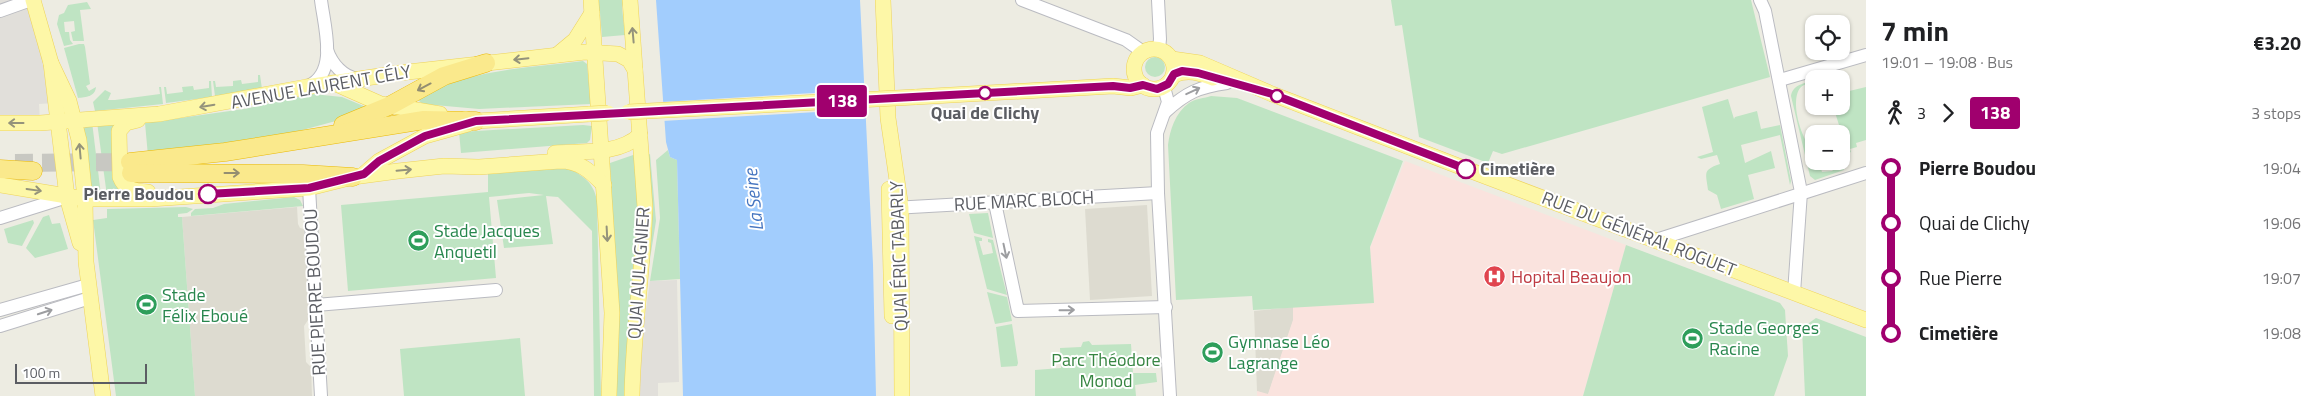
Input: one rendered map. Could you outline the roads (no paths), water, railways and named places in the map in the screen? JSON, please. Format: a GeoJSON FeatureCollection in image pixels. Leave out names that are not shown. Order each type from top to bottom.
{"type":"FeatureCollection","features":[{"type":"Feature","properties":{"kind":"highway"},"geometry":{"type":"LineString","coordinates":[[130,168],[224,148],[314,133],[350,123],[389,106],[444,76],[486,63]]}},
{"type":"Feature","properties":{"kind":"highway"},"geometry":{"type":"LineString","coordinates":[[180,158],[424,120],[476,121]]}},
{"type":"Feature","properties":{"kind":"highway"},"geometry":{"type":"LineString","coordinates":[[130,168],[221,160],[424,127],[476,121]]}},
{"type":"Feature","properties":{"kind":"highway"},"geometry":{"type":"LineString","coordinates":[[130,168],[358,175]]}},
{"type":"Feature","properties":{"kind":"highway"},"geometry":{"type":"LineString","coordinates":[[0,169],[33,171]]}},
{"type":"Feature","properties":{"kind":"main road"},"geometry":{"type":"LineString","coordinates":[[32,0],[51,63],[69,101],[79,140],[85,199],[86,262],[103,396]]}},
{"type":"Feature","properties":{"kind":"main road","name":"QUAI AULAGNIER"},"geometry":{"type":"LineString","coordinates":[[630,0],[645,207],[644,241],[633,352],[632,396]]}},
{"type":"Feature","properties":{"kind":"main road","name":"QUAI ÉRIC TABARLY"},"geometry":{"type":"LineString","coordinates":[[883,0],[888,118],[895,208],[902,396]]}},
{"type":"Feature","properties":{"kind":"main road"},"geometry":{"type":"LineString","coordinates":[[557,55],[576,40],[592,7]]}},
{"type":"Feature","properties":{"kind":"main road","name":"QUAI AULAGNIER"},"geometry":{"type":"LineString","coordinates":[[592,7],[612,313],[609,396]]}},
{"type":"Feature","properties":{"kind":"main road"},"geometry":{"type":"LineString","coordinates":[[358,175],[379,161],[425,136],[476,121],[1113,86],[1139,80],[1154,89],[1164,87],[1174,74],[1172,59],[1159,49],[1143,52],[1136,62],[1139,80]]}},
{"type":"Feature","properties":{"kind":"main road","name":"AVENUE LAURENT CÉLY"},"geometry":{"type":"LineString","coordinates":[[0,123],[57,122],[159,114],[358,79],[557,55],[595,52],[618,54],[628,60],[635,70]]}},
{"type":"Feature","properties":{"kind":"main road","name":"RUE DU GÉNÉRAL ROGUET"},"geometry":{"type":"LineString","coordinates":[[1172,59],[1200,63],[1272,94],[1466,169],[1866,320]]}},
{"type":"Feature","properties":{"kind":"main road"},"geometry":{"type":"LineString","coordinates":[[51,63],[67,197],[86,262]]}},
{"type":"Feature","properties":{"kind":"main road","name":"RUE DU GÉNÉRAL ROGUET"},"geometry":{"type":"LineString","coordinates":[[1174,74],[1182,71],[1198,73],[1272,94]]}},
{"type":"Feature","properties":{"kind":"main road"},"geometry":{"type":"LineString","coordinates":[[329,84],[349,88],[374,101],[389,106],[476,121]]}},
{"type":"Feature","properties":{"kind":"main road"},"geometry":{"type":"LineString","coordinates":[[159,114],[126,123],[119,131],[120,177],[122,184],[134,191],[192,196]]}},
{"type":"Feature","properties":{"kind":"main road"},"geometry":{"type":"LineString","coordinates":[[0,185],[85,199],[150,200],[309,188],[358,175],[444,166],[479,159],[602,150],[623,146],[640,135]]}},
{"type":"Feature","properties":{"kind":"main road"},"geometry":{"type":"LineString","coordinates":[[444,166],[479,168],[569,161],[582,165],[604,185]]}},
{"type":"Feature","properties":{"kind":"main road","name":"QUAI ÉRIC TABARLY"},"geometry":{"type":"LineString","coordinates":[[894,396],[895,208]]}},
{"type":"Feature","properties":{"kind":"street"},"geometry":{"type":"LineString","coordinates":[[0,11],[32,0]]}},
{"type":"Feature","properties":{"kind":"street"},"geometry":{"type":"LineString","coordinates":[[321,0],[327,50],[331,59],[341,71],[350,77],[358,79]]}},
{"type":"Feature","properties":{"kind":"street"},"geometry":{"type":"LineString","coordinates":[[1022,0],[1126,40],[1143,52]]}},
{"type":"Feature","properties":{"kind":"street"},"geometry":{"type":"LineString","coordinates":[[1158,0],[1159,49]]}},
{"type":"Feature","properties":{"kind":"street"},"geometry":{"type":"LineString","coordinates":[[1760,0],[1765,11],[1780,80],[1801,192],[1794,293]]}},
{"type":"Feature","properties":{"kind":"street"},"geometry":{"type":"LineString","coordinates":[[306,87],[322,76],[327,50]]}},
{"type":"Feature","properties":{"kind":"street"},"geometry":{"type":"LineString","coordinates":[[1780,80],[1866,55]]}},
{"type":"Feature","properties":{"kind":"street"},"geometry":{"type":"LineString","coordinates":[[1165,112],[1179,99],[1197,88],[1227,82]]}},
{"type":"Feature","properties":{"kind":"street"},"geometry":{"type":"LineString","coordinates":[[1164,87],[1168,102],[1157,133],[1158,193],[1170,396]]}},
{"type":"Feature","properties":{"kind":"street"},"geometry":{"type":"LineString","coordinates":[[1656,240],[1801,192],[1866,173]]}},
{"type":"Feature","properties":{"kind":"street","name":"RUE PIERRE BOUDOU"},"geometry":{"type":"LineString","coordinates":[[309,188],[321,396]]}},
{"type":"Feature","properties":{"kind":"street","name":"RUE MARC BLOCH"},"geometry":{"type":"LineString","coordinates":[[895,208],[1158,193]]}},
{"type":"Feature","properties":{"kind":"street"},"geometry":{"type":"LineString","coordinates":[[0,218],[67,197]]}},
{"type":"Feature","properties":{"kind":"street"},"geometry":{"type":"LineString","coordinates":[[995,203],[1018,311],[1166,307]]}},
{"type":"Feature","properties":{"kind":"street"},"geometry":{"type":"LineString","coordinates":[[316,305],[496,290]]}},
{"type":"Feature","properties":{"kind":"street"},"geometry":{"type":"LineString","coordinates":[[0,310],[89,291]]}},
{"type":"Feature","properties":{"kind":"street"},"geometry":{"type":"LineString","coordinates":[[0,326],[89,291]]}},
{"type":"Feature","properties":{"kind":"water","name":"La Seine"},"geometry":{"type":"Polygon","coordinates":[[[656,0],[860,0],[873,264],[876,396],[683,396],[677,160],[670,157],[666,142],[656,0]]]}},
{"type":"Feature","properties":{"kind":"tunnel"},"geometry":{"type":"LineString","coordinates":[[15,163],[130,162]]}},
{"type":"Feature","properties":{"kind":"place","name":"Quai de Clichy"},"geometry":{"type":"Point","coordinates":[985,93]}},
{"type":"Feature","properties":{"kind":"place","name":"Cimetière"},"geometry":{"type":"Point","coordinates":[1466,169]}},
{"type":"Feature","properties":{"kind":"place","name":"Pierre Boudou"},"geometry":{"type":"Point","coordinates":[208,194]}},
{"type":"Feature","properties":{"kind":"place","name":"Stade Jacques Anquetil"},"geometry":{"type":"Point","coordinates":[418,241]}},
{"type":"Feature","properties":{"kind":"place","name":"Hopital Beaujon"},"geometry":{"type":"Point","coordinates":[1495,277]}},
{"type":"Feature","properties":{"kind":"place","name":"Stade Félix Eboué"},"geometry":{"type":"Point","coordinates":[146,305]}},
{"type":"Feature","properties":{"kind":"place","name":"Stade Georges Racine"},"geometry":{"type":"Point","coordinates":[1693,338]}},
{"type":"Feature","properties":{"kind":"place","name":"Gymnase Léo Lagrange"},"geometry":{"type":"Point","coordinates":[1212,352]}},
{"type":"Feature","properties":{"kind":"park label","name":"Parc Théodore Monod"},"geometry":{"type":"Point","coordinates":[1106,370]}}]}
